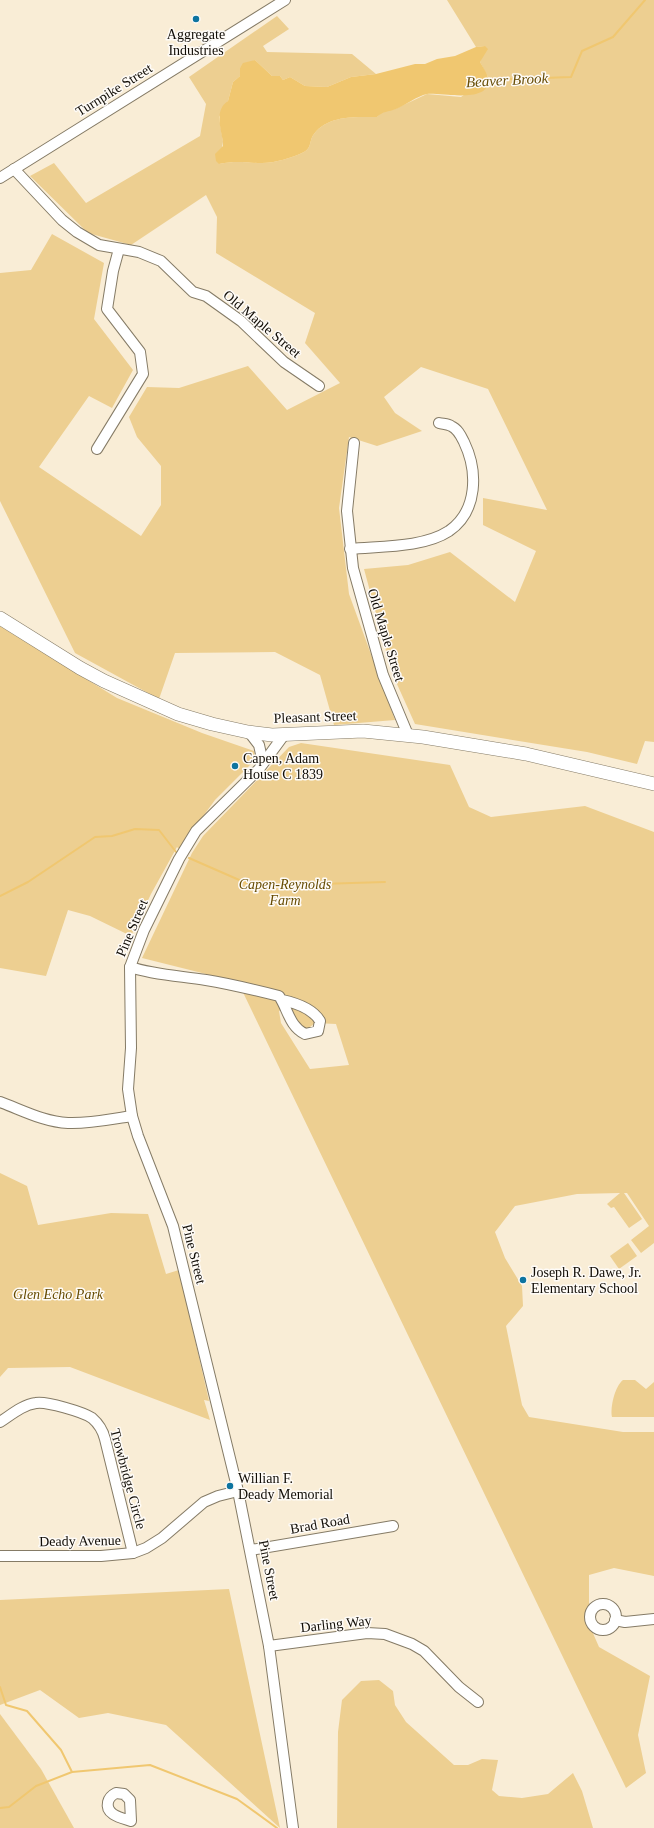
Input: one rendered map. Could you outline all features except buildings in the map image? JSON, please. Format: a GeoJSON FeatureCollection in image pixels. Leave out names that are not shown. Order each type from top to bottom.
{"type":"FeatureCollection","features":[{"type":"Feature","properties":{"kind":"main road","name":"Pleasant Street"},"geometry":{"type":"LineString","coordinates":[[0,618],[80,668],[123,690],[178,714],[212,724],[249,732],[284,735],[363,731],[472,744],[526,754],[654,784]]}},
{"type":"Feature","properties":{"kind":"street","name":"Turnpike Street"},"geometry":{"type":"LineString","coordinates":[[0,178],[285,0]]}},
{"type":"Feature","properties":{"kind":"street","name":"Old Maple Street"},"geometry":{"type":"LineString","coordinates":[[14,169],[62,220],[77,232],[99,245],[119,250],[139,252],[161,261],[193,292],[206,296],[241,321],[284,362],[319,386]]}},
{"type":"Feature","properties":{"kind":"street"},"geometry":{"type":"LineString","coordinates":[[97,449],[143,374],[140,352],[107,309],[113,271],[119,250]]}},
{"type":"Feature","properties":{"kind":"street"},"geometry":{"type":"LineString","coordinates":[[350,549],[421,542],[442,535],[461,520],[471,498],[474,483],[472,465],[459,432],[451,426],[439,423]]}},
{"type":"Feature","properties":{"kind":"street","name":"Old Maple Street"},"geometry":{"type":"LineString","coordinates":[[354,443],[347,511],[350,549],[357,585],[383,675],[408,736]]}},
{"type":"Feature","properties":{"kind":"street"},"geometry":{"type":"LineString","coordinates":[[249,732],[260,745],[263,763]]}},
{"type":"Feature","properties":{"kind":"street","name":"Pine Street"},"geometry":{"type":"LineString","coordinates":[[284,735],[263,763],[196,831],[179,859],[144,930],[130,967],[131,1048],[128,1089],[132,1116],[138,1136],[173,1226],[238,1490],[269,1646],[293,1828]]}},
{"type":"Feature","properties":{"kind":"street"},"geometry":{"type":"LineString","coordinates":[[130,967],[143,972],[207,980],[244,987],[279,996],[282,1000]]}},
{"type":"Feature","properties":{"kind":"street"},"geometry":{"type":"LineString","coordinates":[[0,1102],[49,1120],[66,1123],[95,1122],[132,1116]]}},
{"type":"Feature","properties":{"kind":"street","name":"Trowbridge Circle"},"geometry":{"type":"LineString","coordinates":[[0,1422],[21,1408],[39,1403],[83,1414],[95,1422],[101,1429],[105,1439],[133,1553]]}},
{"type":"Feature","properties":{"kind":"street","name":"Deady Avenue"},"geometry":{"type":"LineString","coordinates":[[0,1556],[110,1556],[133,1553],[146,1548],[162,1538],[204,1502],[211,1498],[238,1490]]}},
{"type":"Feature","properties":{"kind":"street","name":"Brad Road"},"geometry":{"type":"LineString","coordinates":[[251,1550],[393,1526]]}},
{"type":"Feature","properties":{"kind":"street"},"geometry":{"type":"LineString","coordinates":[[615,1620],[625,1622],[654,1619]]}},
{"type":"Feature","properties":{"kind":"street","name":"Darling Way"},"geometry":{"type":"LineString","coordinates":[[269,1646],[367,1633],[385,1634],[412,1644],[424,1651],[459,1687],[478,1702]]}},
{"type":"Feature","properties":{"kind":"green space"},"geometry":{"type":"Polygon","coordinates":[[[447,0],[654,0],[654,742],[645,741],[637,764],[587,752],[415,724],[392,673],[364,569],[408,565],[450,552],[515,602],[536,551],[483,525],[483,498],[547,510],[488,389],[421,367],[384,397],[395,413],[422,431],[377,446],[349,437],[339,508],[349,594],[395,720],[334,725],[320,675],[275,652],[175,653],[159,699],[75,653],[0,501],[0,273],[31,270],[52,234],[104,263],[94,319],[133,370],[112,408],[89,396],[39,467],[141,536],[161,505],[161,466],[137,437],[129,417],[147,387],[179,388],[248,366],[287,410],[340,383],[305,343],[315,313],[216,253],[217,217],[206,195],[131,245],[88,233],[30,176],[54,163],[86,203],[200,136],[206,104],[189,77],[277,16],[289,29],[263,46],[267,52],[352,54],[376,74],[351,77],[327,87],[305,86],[290,77],[283,80],[280,76],[272,76],[255,60],[240,68],[240,76],[233,82],[228,101],[219,117],[223,142],[219,164],[236,162],[267,163],[283,160],[307,150],[314,134],[327,123],[335,120],[352,117],[377,117],[381,112],[395,109],[427,94],[461,97],[488,77],[480,62],[485,46],[476,47],[447,0]]]}},
{"type":"Feature","properties":{"kind":"green space"},"geometry":{"type":"Polygon","coordinates":[[[0,626],[117,698],[202,733],[254,751],[256,759],[215,800],[179,849],[177,847],[151,894],[131,936],[90,916],[68,910],[46,976],[0,968],[0,626]]]}},
{"type":"Feature","properties":{"kind":"green space","name":"Capen-Reynolds Farm"},"geometry":{"type":"Polygon","coordinates":[[[301,743],[450,765],[469,807],[491,817],[585,806],[654,832],[654,1243],[641,1253],[631,1240],[649,1226],[627,1193],[624,1193],[642,1219],[629,1228],[614,1207],[611,1208],[607,1204],[620,1193],[577,1194],[515,1206],[495,1232],[505,1258],[522,1286],[523,1306],[506,1326],[522,1405],[529,1417],[623,1432],[654,1432],[654,1576],[614,1568],[589,1575],[589,1624],[599,1647],[650,1676],[638,1735],[646,1773],[626,1788],[238,982],[142,958],[192,853],[203,836],[289,747],[301,743]],[[284,1009],[279,1011],[281,1023],[310,1069],[349,1065],[336,1024],[315,1023],[305,1031],[284,1009]]]}},
{"type":"Feature","properties":{"kind":"green space","name":"Glen Echo Park"},"geometry":{"type":"Polygon","coordinates":[[[0,1173],[27,1186],[38,1225],[111,1213],[148,1214],[166,1274],[179,1270],[209,1401],[204,1400],[210,1420],[70,1367],[8,1368],[0,1377],[0,1173]]]}},
{"type":"Feature","properties":{"kind":"green space"},"geometry":{"type":"Polygon","coordinates":[[[628,1243],[637,1256],[619,1269],[610,1256],[628,1243]]]}},
{"type":"Feature","properties":{"kind":"green space"},"geometry":{"type":"Polygon","coordinates":[[[623,1380],[635,1380],[646,1389],[654,1382],[654,1417],[612,1417],[614,1397],[620,1383],[623,1380]]]}},
{"type":"Feature","properties":{"kind":"green space"},"geometry":{"type":"Polygon","coordinates":[[[229,1589],[280,1828],[166,1725],[108,1713],[79,1718],[40,1690],[0,1705],[0,1600],[229,1589]]]}},
{"type":"Feature","properties":{"kind":"green space"},"geometry":{"type":"Polygon","coordinates":[[[379,1680],[393,1691],[395,1705],[406,1722],[454,1765],[468,1765],[482,1759],[498,1760],[492,1790],[499,1796],[522,1798],[548,1794],[573,1773],[582,1791],[593,1828],[337,1828],[338,1732],[342,1700],[361,1681],[379,1680]]]}},
{"type":"Feature","properties":{"kind":"green space"},"geometry":{"type":"Polygon","coordinates":[[[0,1714],[41,1769],[74,1828],[0,1828],[0,1714]]]}},
{"type":"Feature","properties":{"kind":"shaded area"},"geometry":{"type":"Polygon","coordinates":[[[485,46],[488,49],[480,62],[488,78],[487,86],[482,92],[464,95],[427,94],[377,117],[352,117],[335,120],[327,123],[314,134],[307,150],[283,160],[267,163],[236,162],[219,164],[216,161],[215,154],[223,146],[220,126],[221,109],[228,101],[233,82],[240,76],[240,68],[243,63],[255,60],[272,76],[280,76],[283,80],[290,77],[305,86],[327,87],[351,77],[376,74],[415,64],[425,64],[437,59],[455,56],[476,47],[485,46]]]}},
{"type":"Feature","properties":{"kind":"waterway","name":"Beaver Brook"},"geometry":{"type":"LineString","coordinates":[[487,80],[571,77],[582,51],[613,37],[645,0]]}},
{"type":"Feature","properties":{"kind":"waterway"},"geometry":{"type":"LineString","coordinates":[[0,896],[28,882],[95,837],[112,836],[135,829],[159,830],[176,852]]}},
{"type":"Feature","properties":{"kind":"waterway"},"geometry":{"type":"LineString","coordinates":[[189,858],[253,886],[385,882]]}},
{"type":"Feature","properties":{"kind":"waterway"},"geometry":{"type":"LineString","coordinates":[[0,1687],[6,1705],[27,1711],[61,1750],[72,1772]]}},
{"type":"Feature","properties":{"kind":"waterway"},"geometry":{"type":"LineString","coordinates":[[0,1808],[9,1807],[36,1786],[72,1772],[150,1765],[237,1799],[277,1828]]}},
{"type":"Feature","properties":{"kind":"place","name":"Aggregate Industries"},"geometry":{"type":"Point","coordinates":[196,19]}},
{"type":"Feature","properties":{"kind":"place","name":"Capen, Adam House C 1839"},"geometry":{"type":"Point","coordinates":[235,766]}},
{"type":"Feature","properties":{"kind":"place","name":"Joseph R. Dawe, Jr. Elementary School"},"geometry":{"type":"Point","coordinates":[523,1280]}},
{"type":"Feature","properties":{"kind":"place","name":"Willian F. Deady Memorial"},"geometry":{"type":"Point","coordinates":[230,1486]}}]}
